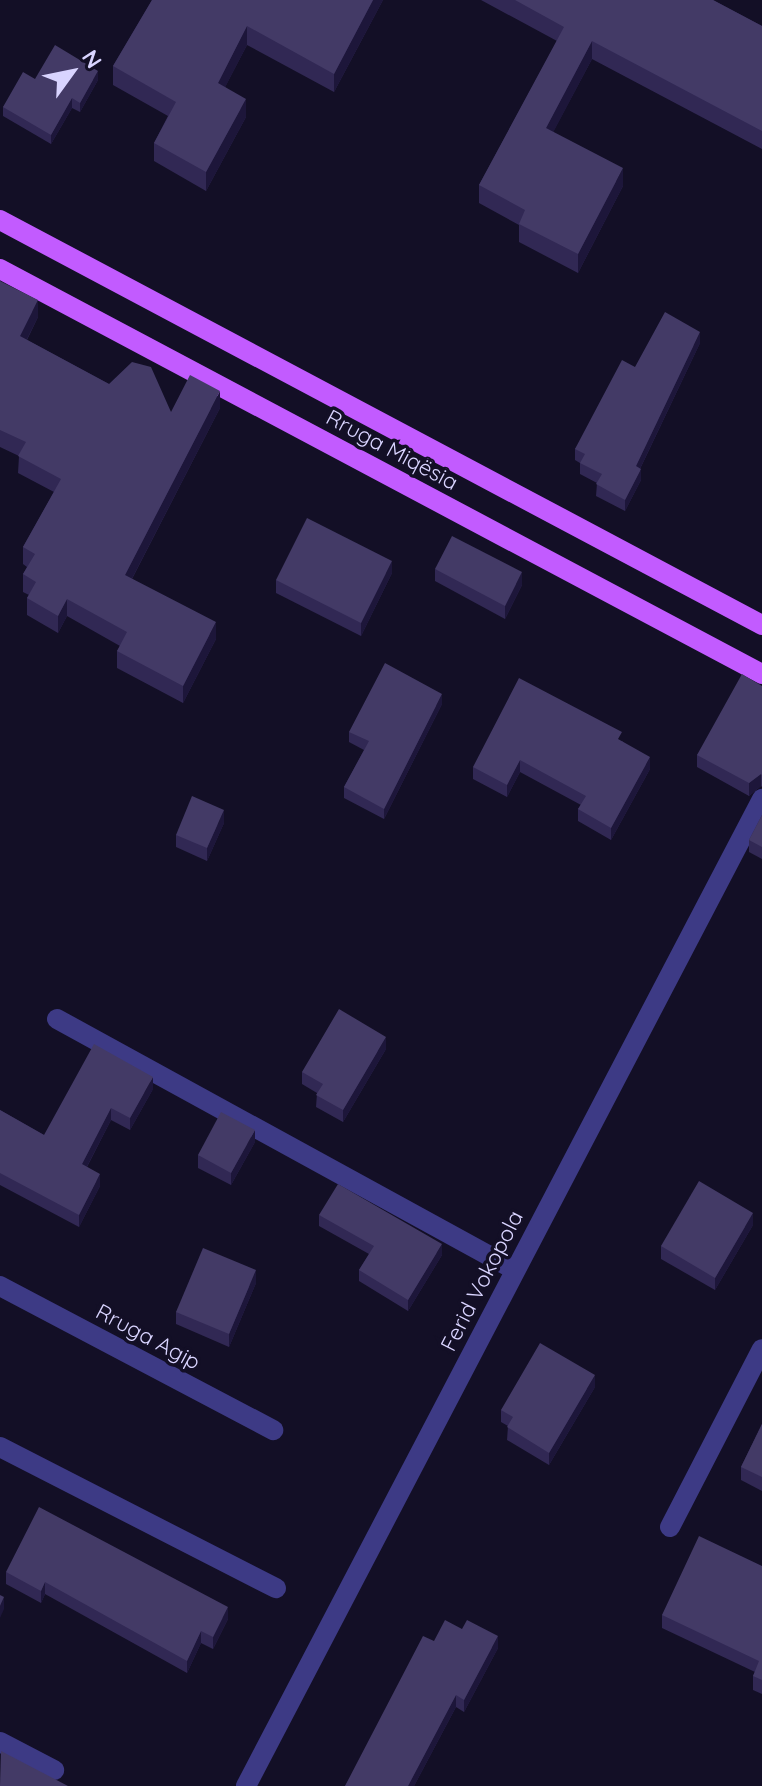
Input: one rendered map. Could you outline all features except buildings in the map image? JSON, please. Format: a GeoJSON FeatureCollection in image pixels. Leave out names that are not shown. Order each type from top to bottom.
{"type":"FeatureCollection","features":[{"type":"Feature","properties":{"kind":"main road","name":"Rruga Miqësia"},"geometry":{"type":"LineString","coordinates":[[0,220],[762,625]]}},
{"type":"Feature","properties":{"kind":"main road","name":"Rruga Miqësia"},"geometry":{"type":"LineString","coordinates":[[0,269],[762,674]]}},
{"type":"Feature","properties":{"kind":"street","name":"Ferid Vokopola"},"geometry":{"type":"LineString","coordinates":[[246,1786],[762,799]]}},
{"type":"Feature","properties":{"kind":"street"},"geometry":{"type":"LineString","coordinates":[[57,1019],[515,1270]]}},
{"type":"Feature","properties":{"kind":"street","name":"Rruga Agip"},"geometry":{"type":"LineString","coordinates":[[0,1286],[273,1430]]}},
{"type":"Feature","properties":{"kind":"street"},"geometry":{"type":"LineString","coordinates":[[670,1527],[762,1349]]}},
{"type":"Feature","properties":{"kind":"street"},"geometry":{"type":"LineString","coordinates":[[0,1447],[276,1588]]}},
{"type":"Feature","properties":{"kind":"street"},"geometry":{"type":"LineString","coordinates":[[0,1742],[54,1770]]}}]}
